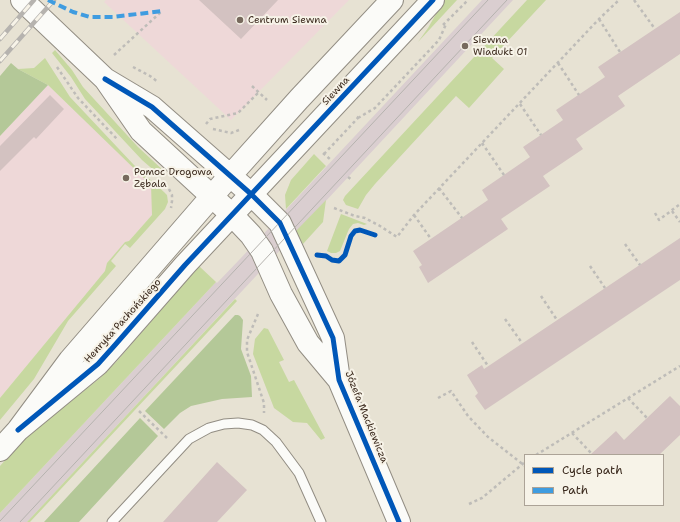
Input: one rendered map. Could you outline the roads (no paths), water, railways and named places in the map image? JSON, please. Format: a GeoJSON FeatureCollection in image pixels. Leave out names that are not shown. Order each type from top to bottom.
{"type":"FeatureCollection","features":[{"type":"Feature","properties":{"kind":"street"},"geometry":{"type":"LineString","coordinates":[[22,0],[105,79],[141,131],[232,214]]}},
{"type":"Feature","properties":{"kind":"street"},"geometry":{"type":"LineString","coordinates":[[212,196],[299,99],[392,0]]}},
{"type":"Feature","properties":{"kind":"street","name":"Siewna"},"geometry":{"type":"LineString","coordinates":[[232,214],[433,0]]}},
{"type":"Feature","properties":{"kind":"street"},"geometry":{"type":"LineString","coordinates":[[105,79],[152,107],[251,194]]}},
{"type":"Feature","properties":{"kind":"street","name":"Józefa Mackiewicza"},"geometry":{"type":"LineString","coordinates":[[251,194],[280,223],[333,338],[340,380],[399,522]]}},
{"type":"Feature","properties":{"kind":"street","name":"Henryka Pachońskiego"},"geometry":{"type":"LineString","coordinates":[[0,450],[18,430],[70,360],[212,196]]}},
{"type":"Feature","properties":{"kind":"street","name":"Józefa Mackiewicza"},"geometry":{"type":"LineString","coordinates":[[232,214],[251,235],[262,251],[281,294],[308,343],[340,380]]}},
{"type":"Feature","properties":{"kind":"street","name":"Henryka Pachońskiego"},"geometry":{"type":"LineString","coordinates":[[18,430],[98,364],[232,214]]}},
{"type":"Feature","properties":{"kind":"lane"},"geometry":{"type":"LineString","coordinates":[[112,522],[189,439],[209,428],[224,424],[252,425],[263,430],[276,442],[299,473],[321,522]]}},
{"type":"Feature","properties":{"kind":"tram line"},"geometry":{"type":"LineString","coordinates":[[0,521],[488,0]]}},
{"type":"Feature","properties":{"kind":"tram line"},"geometry":{"type":"LineString","coordinates":[[20,522],[507,0]]}},
{"type":"Feature","properties":{"kind":"railway"},"geometry":{"type":"LineString","coordinates":[[0,39],[34,0]]}},
{"type":"Feature","properties":{"kind":"railway"},"geometry":{"type":"LineString","coordinates":[[0,61],[54,0]]}},
{"type":"Feature","properties":{"kind":"place","name":"Centrum Siewna"},"geometry":{"type":"Point","coordinates":[240,20]}},
{"type":"Feature","properties":{"kind":"place","name":"Siewna Wiadukt 01"},"geometry":{"type":"Point","coordinates":[465,46]}},
{"type":"Feature","properties":{"kind":"place","name":"Pomoc Drogowa Zębala"},"geometry":{"type":"Point","coordinates":[126,178]}}]}
